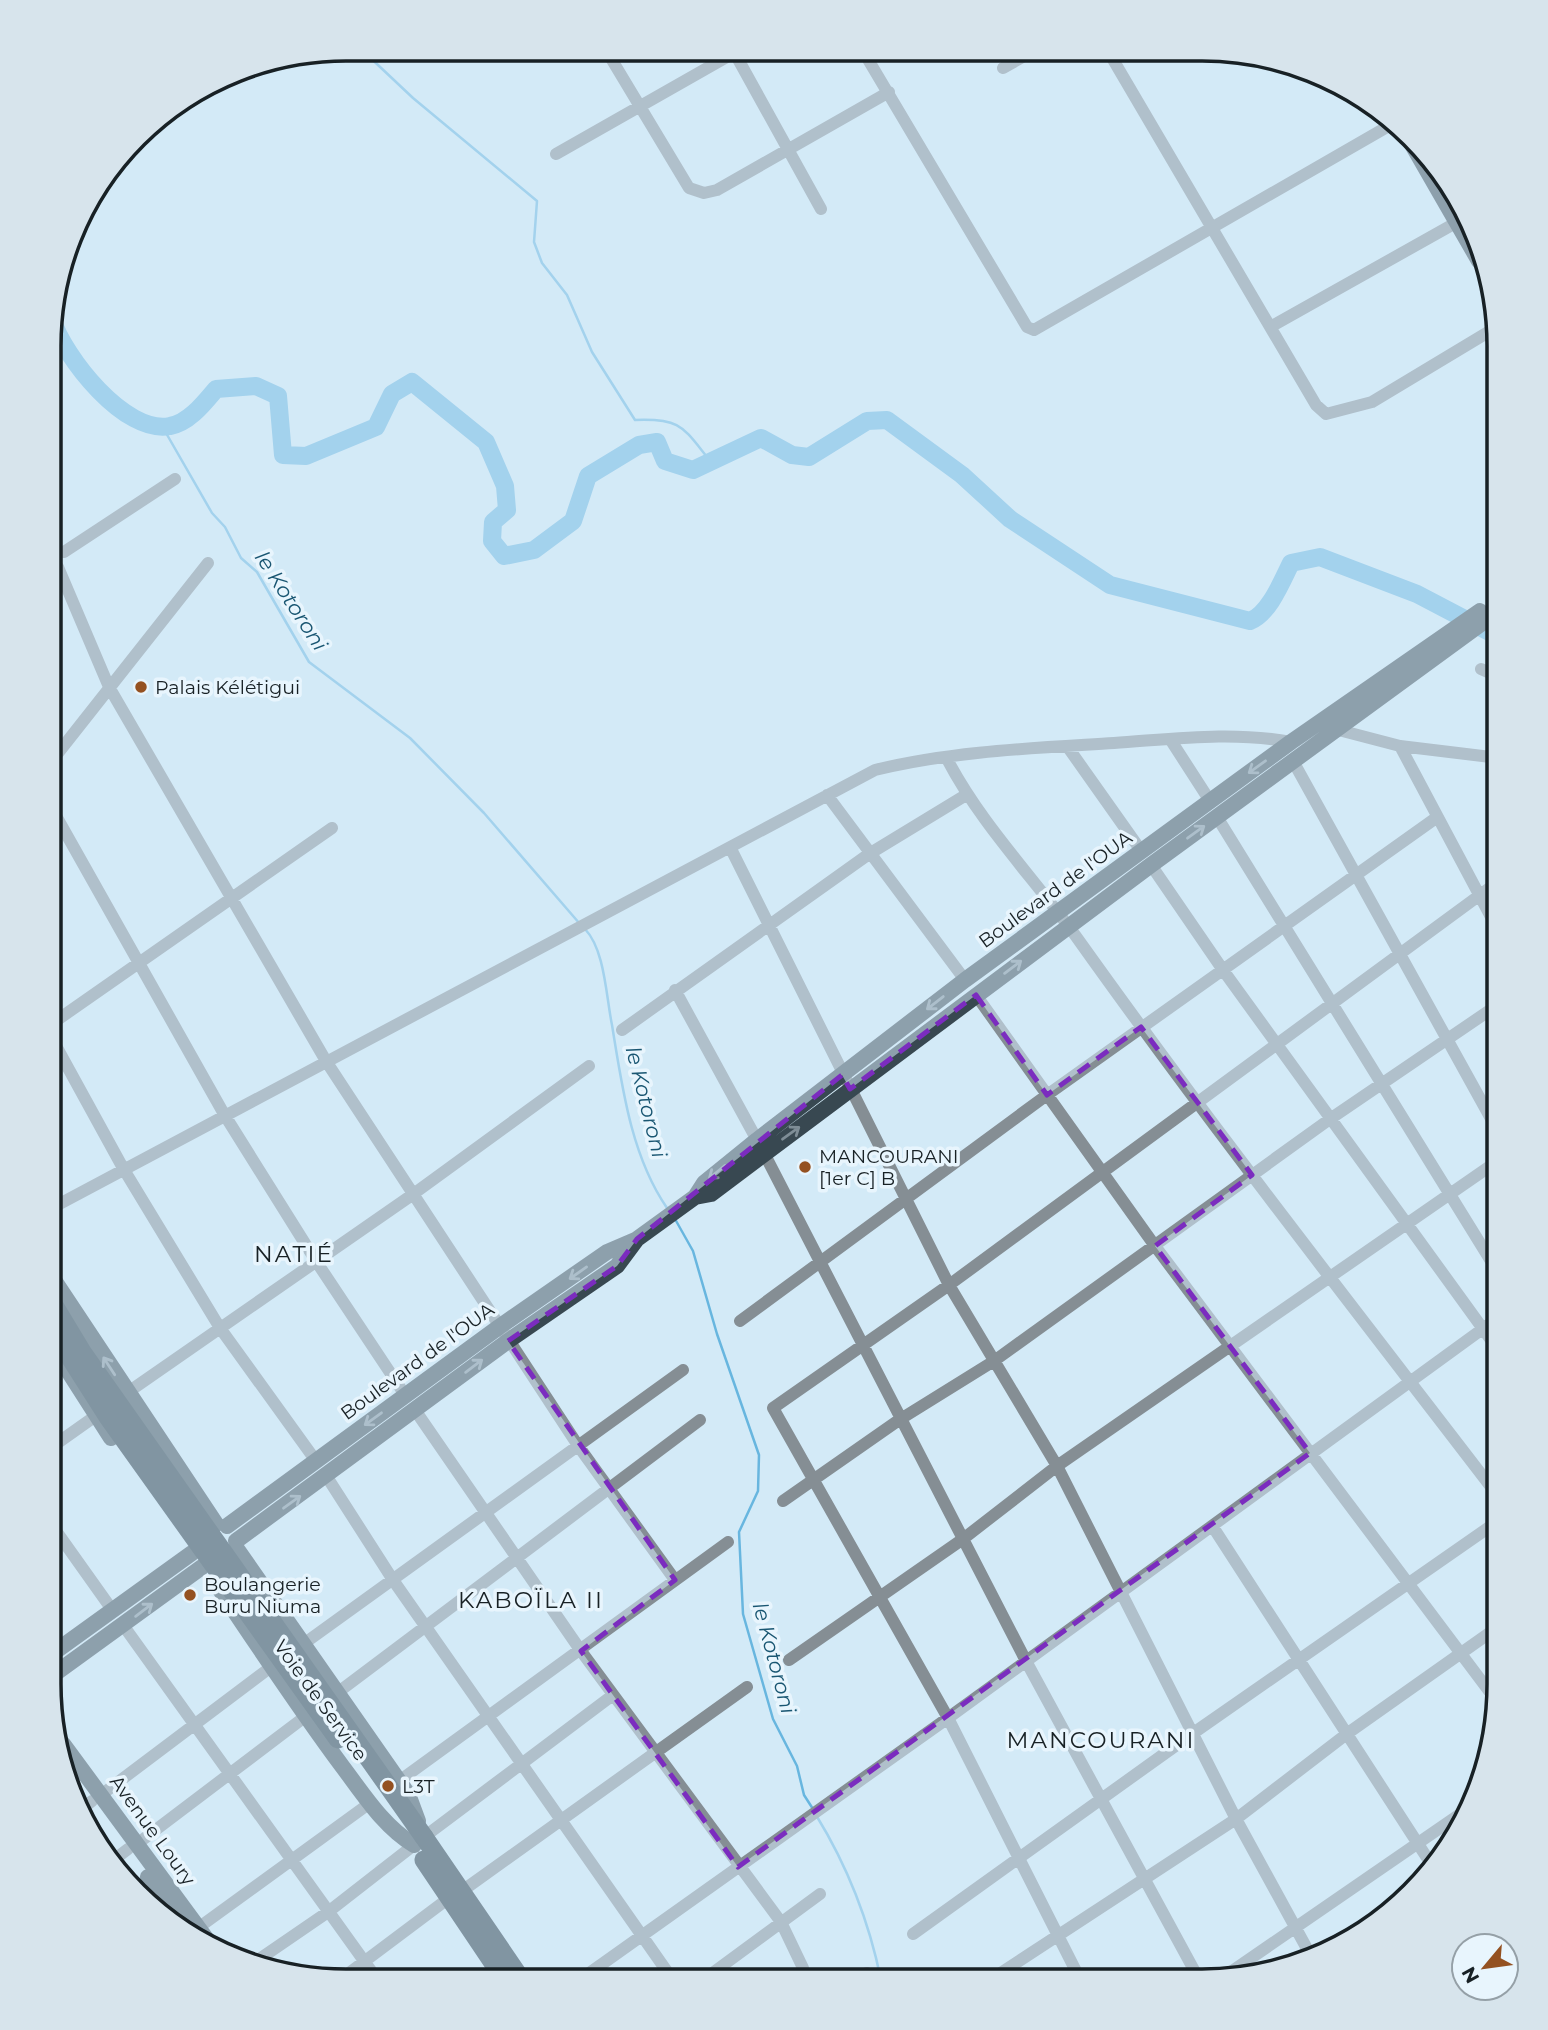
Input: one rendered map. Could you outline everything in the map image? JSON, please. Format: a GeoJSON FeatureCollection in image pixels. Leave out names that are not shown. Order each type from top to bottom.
{"type":"FeatureCollection","features":[{"type":"Feature","properties":{"kind":"highway"},"geometry":{"type":"LineString","coordinates":[[61,1317],[82,1352],[455,1894],[513,1969]]}},
{"type":"Feature","properties":{"kind":"highway"},"geometry":{"type":"LineString","coordinates":[[61,1343],[116,1428],[419,1841]]}},
{"type":"Feature","properties":{"kind":"highway"},"geometry":{"type":"LineString","coordinates":[[455,1894],[498,1969]]}},
{"type":"Feature","properties":{"kind":"main road","name":"Boulevard de l'OUA"},"geometry":{"type":"LineString","coordinates":[[222,1525],[316,1461],[405,1395],[617,1266],[637,1239],[689,1202],[704,1183],[760,1146],[846,1082],[965,980],[1064,919],[1146,858],[1210,801],[1291,742],[1329,725],[1487,612]]}},
{"type":"Feature","properties":{"kind":"main road"},"geometry":{"type":"LineString","coordinates":[[1146,858],[1217,817],[1293,761],[1329,725]]}},
{"type":"Feature","properties":{"kind":"main road"},"geometry":{"type":"LineString","coordinates":[[846,1082],[976,995],[1064,919]]}},
{"type":"Feature","properties":{"kind":"main road"},"geometry":{"type":"LineString","coordinates":[[61,1293],[127,1394],[237,1545]]}},
{"type":"Feature","properties":{"kind":"main road"},"geometry":{"type":"LineString","coordinates":[[61,1669],[204,1567],[224,1567],[235,1556],[237,1545],[415,1410],[504,1334]]}},
{"type":"Feature","properties":{"kind":"main road"},"geometry":{"type":"LineString","coordinates":[[61,1357],[96,1416],[204,1567]]}},
{"type":"Feature","properties":{"kind":"main road"},"geometry":{"type":"LineString","coordinates":[[192,1550],[192,1541],[200,1528],[222,1525]]}},
{"type":"Feature","properties":{"kind":"main road","name":"Voie de Service"},"geometry":{"type":"LineString","coordinates":[[237,1545],[302,1645],[408,1794],[419,1841]]}},
{"type":"Feature","properties":{"kind":"main road"},"geometry":{"type":"LineString","coordinates":[[61,1648],[192,1550]]}},
{"type":"Feature","properties":{"kind":"main road","name":"Voie de Service"},"geometry":{"type":"LineString","coordinates":[[204,1567],[271,1667],[370,1803],[393,1832],[419,1841]]}},
{"type":"Feature","properties":{"kind":"main road","name":"Avenue Loury"},"geometry":{"type":"LineString","coordinates":[[71,1757],[97,1798],[188,1921]]}},
{"type":"Feature","properties":{"kind":"main road","name":"Avenue Loury"},"geometry":{"type":"LineString","coordinates":[[76,1776],[97,1798]]}},
{"type":"Feature","properties":{"kind":"street"},"geometry":{"type":"LineString","coordinates":[[612,61],[638,108],[689,188],[704,193],[717,190],[889,92]]}},
{"type":"Feature","properties":{"kind":"street"},"geometry":{"type":"LineString","coordinates":[[556,154],[719,61]]}},
{"type":"Feature","properties":{"kind":"street"},"geometry":{"type":"LineString","coordinates":[[741,61],[821,209]]}},
{"type":"Feature","properties":{"kind":"street"},"geometry":{"type":"LineString","coordinates":[[869,61],[1027,327],[1034,330],[1042,328],[1385,128]]}},
{"type":"Feature","properties":{"kind":"street"},"geometry":{"type":"LineString","coordinates":[[1003,68],[1015,61]]}},
{"type":"Feature","properties":{"kind":"street"},"geometry":{"type":"LineString","coordinates":[[1114,61],[1316,405],[1326,414],[1372,401],[1486,333]]}},
{"type":"Feature","properties":{"kind":"street"},"geometry":{"type":"LineString","coordinates":[[1272,327],[1458,222]]}},
{"type":"Feature","properties":{"kind":"street"},"geometry":{"type":"LineString","coordinates":[[61,546],[175,479]]}},
{"type":"Feature","properties":{"kind":"street"},"geometry":{"type":"LineString","coordinates":[[61,749],[208,563]]}},
{"type":"Feature","properties":{"kind":"street"},"geometry":{"type":"LineString","coordinates":[[61,580],[108,687],[326,1061],[579,1447],[675,1580]]}},
{"type":"Feature","properties":{"kind":"street"},"geometry":{"type":"LineString","coordinates":[[1481,669],[1487,672]]}},
{"type":"Feature","properties":{"kind":"street"},"geometry":{"type":"LineString","coordinates":[[1329,725],[1400,746],[1487,757]]}},
{"type":"Feature","properties":{"kind":"street"},"geometry":{"type":"LineString","coordinates":[[61,1203],[875,770],[920,759],[1170,739],[1244,735],[1291,742]]}},
{"type":"Feature","properties":{"kind":"street"},"geometry":{"type":"LineString","coordinates":[[1170,739],[1210,801]]}},
{"type":"Feature","properties":{"kind":"street"},"geometry":{"type":"LineString","coordinates":[[1068,746],[1223,970],[1487,1335]]}},
{"type":"Feature","properties":{"kind":"street"},"geometry":{"type":"LineString","coordinates":[[1400,746],[1487,911]]}},
{"type":"Feature","properties":{"kind":"street"},"geometry":{"type":"LineString","coordinates":[[946,757],[966,794],[1064,919],[1195,1102],[1487,1482]]}},
{"type":"Feature","properties":{"kind":"street"},"geometry":{"type":"LineString","coordinates":[[1293,761],[1400,950],[1487,1112]]}},
{"type":"Feature","properties":{"kind":"street"},"geometry":{"type":"LineString","coordinates":[[622,1030],[869,854],[966,794]]}},
{"type":"Feature","properties":{"kind":"street"},"geometry":{"type":"LineString","coordinates":[[827,795],[965,980]]}},
{"type":"Feature","properties":{"kind":"street"},"geometry":{"type":"LineString","coordinates":[[1217,817],[1285,923],[1380,1084],[1487,1255]]}},
{"type":"Feature","properties":{"kind":"street"},"geometry":{"type":"LineString","coordinates":[[740,1321],[1141,1027],[1285,923],[1357,877],[1436,818]]}},
{"type":"Feature","properties":{"kind":"street"},"geometry":{"type":"LineString","coordinates":[[61,825],[224,1114],[316,1261],[405,1395]]}},
{"type":"Feature","properties":{"kind":"street"},"geometry":{"type":"LineString","coordinates":[[61,1017],[331,828]]}},
{"type":"Feature","properties":{"kind":"street"},"geometry":{"type":"LineString","coordinates":[[730,847],[949,1285],[1057,1466],[1119,1594],[1236,1819],[1307,1948]]}},
{"type":"Feature","properties":{"kind":"street"},"geometry":{"type":"LineString","coordinates":[[1074,1969],[948,1718],[878,1599],[773,1408],[949,1285],[1101,1170],[1487,889]]}},
{"type":"Feature","properties":{"kind":"street"},"geometry":{"type":"LineString","coordinates":[[675,990],[760,1146],[899,1420],[1026,1661],[1193,1969]]}},
{"type":"Feature","properties":{"kind":"street"},"geometry":{"type":"LineString","coordinates":[[976,995],[1154,1246],[1487,1687]]}},
{"type":"Feature","properties":{"kind":"street"},"geometry":{"type":"LineString","coordinates":[[783,1501],[899,1420],[994,1361],[1330,1119],[1487,1011]]}},
{"type":"Feature","properties":{"kind":"street"},"geometry":{"type":"LineString","coordinates":[[61,1055],[123,1168],[220,1328],[316,1461]]}},
{"type":"Feature","properties":{"kind":"street"},"geometry":{"type":"LineString","coordinates":[[61,1441],[412,1195],[589,1066]]}},
{"type":"Feature","properties":{"kind":"street"},"geometry":{"type":"LineString","coordinates":[[789,1660],[962,1539],[1057,1466],[1487,1168]]}},
{"type":"Feature","properties":{"kind":"street"},"geometry":{"type":"LineString","coordinates":[[595,1969],[1213,1527],[1487,1325]]}},
{"type":"Feature","properties":{"kind":"street"},"geometry":{"type":"LineString","coordinates":[[302,1645],[684,1370]]}},
{"type":"Feature","properties":{"kind":"street"},"geometry":{"type":"LineString","coordinates":[[415,1410],[581,1651],[780,1922],[803,1968]]}},
{"type":"Feature","properties":{"kind":"street"},"geometry":{"type":"LineString","coordinates":[[337,1693],[425,1624],[700,1420]]}},
{"type":"Feature","properties":{"kind":"street"},"geometry":{"type":"LineString","coordinates":[[327,1476],[393,1580],[665,1969]]}},
{"type":"Feature","properties":{"kind":"street"},"geometry":{"type":"LineString","coordinates":[[1213,1527],[1427,1858]]}},
{"type":"Feature","properties":{"kind":"street"},"geometry":{"type":"LineString","coordinates":[[913,1934],[1192,1734],[1487,1529]]}},
{"type":"Feature","properties":{"kind":"street"},"geometry":{"type":"LineString","coordinates":[[61,1538],[113,1611]]}},
{"type":"Feature","properties":{"kind":"street"},"geometry":{"type":"LineString","coordinates":[[399,1781],[728,1542]]}},
{"type":"Feature","properties":{"kind":"street"},"geometry":{"type":"LineString","coordinates":[[123,1625],[370,1969]]}},
{"type":"Feature","properties":{"kind":"street"},"geometry":{"type":"LineString","coordinates":[[1008,1969],[1058,1939],[1236,1819],[1348,1733],[1487,1634]]}},
{"type":"Feature","properties":{"kind":"street"},"geometry":{"type":"LineString","coordinates":[[88,1804],[197,1726],[271,1667]]}},
{"type":"Feature","properties":{"kind":"street"},"geometry":{"type":"LineString","coordinates":[[355,1969],[455,1894],[747,1687]]}},
{"type":"Feature","properties":{"kind":"street"},"geometry":{"type":"LineString","coordinates":[[263,1956],[328,1912],[613,1695]]}},
{"type":"Feature","properties":{"kind":"street"},"geometry":{"type":"LineString","coordinates":[[119,1856],[306,1716]]}},
{"type":"Feature","properties":{"kind":"street"},"geometry":{"type":"LineString","coordinates":[[203,1930],[370,1803]]}},
{"type":"Feature","properties":{"kind":"street"},"geometry":{"type":"LineString","coordinates":[[1240,1966],[1452,1820]]}},
{"type":"Feature","properties":{"kind":"street"},"geometry":{"type":"LineString","coordinates":[[718,1969],[820,1894]]}},
{"type":"Feature","properties":{"kind":"highlighted area"},"geometry":{"type":"Polygon","coordinates":[[[976,995],[1047,1095],[1141,1027],[1252,1175],[1155,1246],[1310,1453],[738,1867],[581,1651],[675,1580],[508,1341],[617,1266],[637,1239],[842,1075],[850,1089],[976,995]]]}},
{"type":"Feature","properties":{"kind":"waterway"},"geometry":{"type":"LineString","coordinates":[[374,61],[413,98],[537,201],[534,242],[542,263],[567,295],[592,352],[635,420],[673,423],[688,433],[712,463]]}},
{"type":"Feature","properties":{"kind":"waterway"},"geometry":{"type":"LineString","coordinates":[[61,339],[83,372],[99,390],[116,406],[153,426],[170,426],[184,421],[216,389],[256,386],[278,396],[283,455],[306,456],[376,427],[392,394],[412,382],[486,442],[505,486],[507,510],[493,522],[492,541],[504,556],[534,550],[573,521],[588,476],[639,445],[657,442],[665,461],[693,470],[761,438],[792,455],[809,457],[867,421],[887,420],[962,475],[1010,519],[1110,585],[1250,621],[1269,604],[1291,563],[1320,557],[1417,594],[1487,631]]}},
{"type":"Feature","properties":{"kind":"waterway","name":"le Kotoroni"},"geometry":{"type":"LineString","coordinates":[[162,426],[212,513],[225,527],[241,558],[257,572],[309,662],[410,738],[484,813],[580,924]]}},
{"type":"Feature","properties":{"kind":"waterway","name":"le Kotoroni"},"geometry":{"type":"LineString","coordinates":[[585,929],[592,938],[601,961],[624,1096],[636,1143],[655,1188],[667,1208]]}},
{"type":"Feature","properties":{"kind":"waterway","name":"le Kotoroni"},"geometry":{"type":"LineString","coordinates":[[675,1219],[693,1251],[717,1334],[759,1455],[758,1491],[739,1532],[743,1614],[773,1719],[797,1766],[804,1795],[813,1809]]}},
{"type":"Feature","properties":{"kind":"waterway","name":"le Kotoroni"},"geometry":{"type":"LineString","coordinates":[[816,1815],[838,1854],[856,1895],[878,1969]]}},
{"type":"Feature","properties":{"kind":"place","name":"Palais Kélétigui"},"geometry":{"type":"Point","coordinates":[141,687]}},
{"type":"Feature","properties":{"kind":"place","name":"MANCOURANI [1er C] B"},"geometry":{"type":"Point","coordinates":[805,1167]}},
{"type":"Feature","properties":{"kind":"place","name":"Boulangerie Buru Niuma"},"geometry":{"type":"Point","coordinates":[190,1595]}},
{"type":"Feature","properties":{"kind":"place","name":"L3T"},"geometry":{"type":"Point","coordinates":[388,1786]}},
{"type":"Feature","properties":{"kind":"district","name":"NATIÉ"},"geometry":{"type":"Point","coordinates":[294,1254]}},
{"type":"Feature","properties":{"kind":"district","name":"KABOÏLA II"},"geometry":{"type":"Point","coordinates":[531,1600]}},
{"type":"Feature","properties":{"kind":"district","name":"MANCOURANI"},"geometry":{"type":"Point","coordinates":[1101,1740]}}]}
